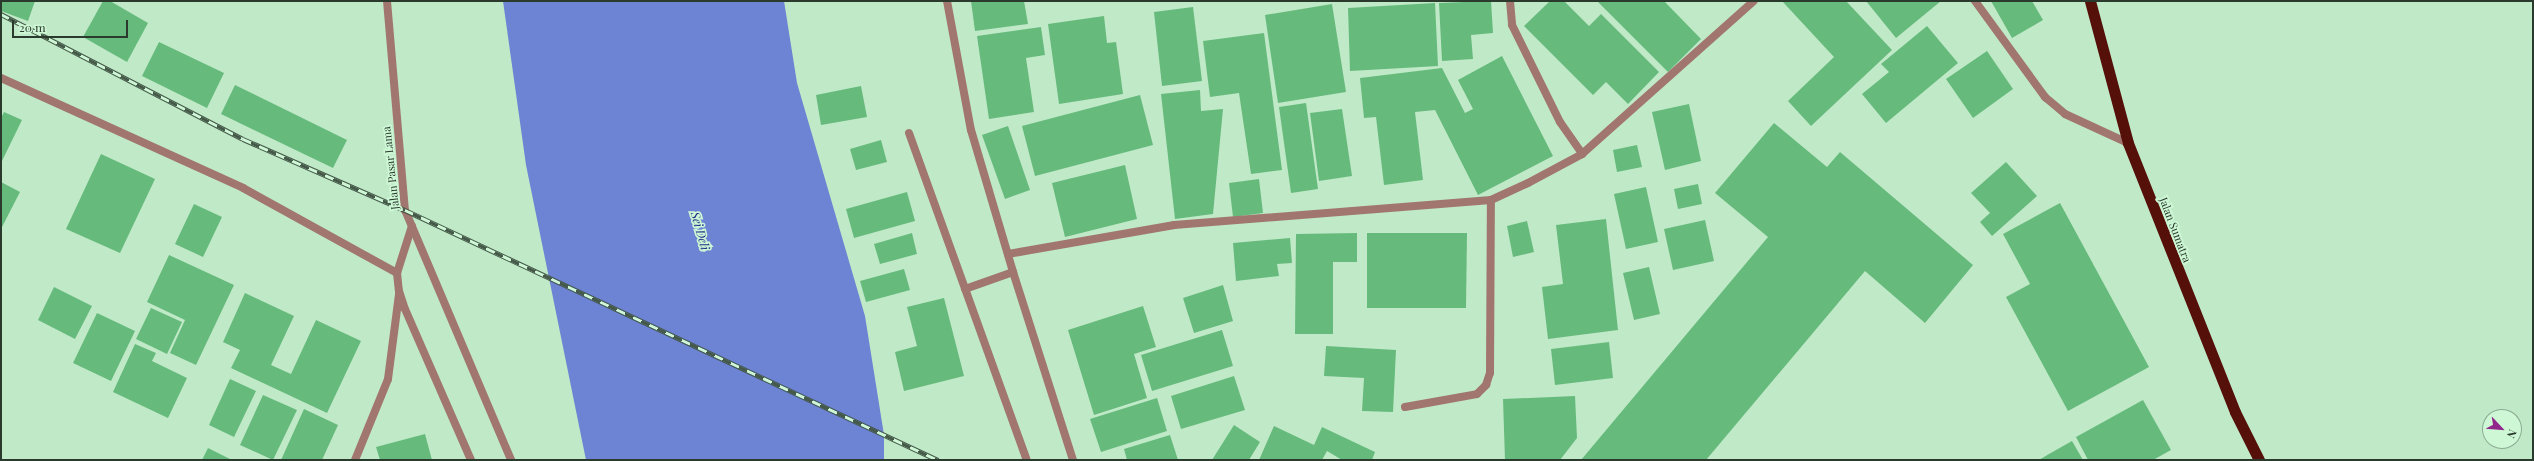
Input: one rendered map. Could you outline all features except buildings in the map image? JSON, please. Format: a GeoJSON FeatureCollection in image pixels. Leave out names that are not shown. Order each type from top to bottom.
{"type":"FeatureCollection","features":[{"type":"Feature","properties":{"kind":"highway","name":"Jalan Sumatra"},"geometry":{"type":"LineString","coordinates":[[2090,1],[2128,143],[2235,412],[2259,460]]}},
{"type":"Feature","properties":{"kind":"street","name":"Jalan Pasar Lama"},"geometry":{"type":"LineString","coordinates":[[387,1],[405,210],[511,460]]}},
{"type":"Feature","properties":{"kind":"street"},"geometry":{"type":"LineString","coordinates":[[947,1],[971,130],[1013,272],[1073,460]]}},
{"type":"Feature","properties":{"kind":"street"},"geometry":{"type":"LineString","coordinates":[[1510,1],[1512,25],[1560,122],[1582,154]]}},
{"type":"Feature","properties":{"kind":"street"},"geometry":{"type":"LineString","coordinates":[[1008,254],[1174,225],[1491,200],[1582,154],[1754,1]]}},
{"type":"Feature","properties":{"kind":"street"},"geometry":{"type":"LineString","coordinates":[[1975,1],[2045,97],[2065,114],[2128,143]]}},
{"type":"Feature","properties":{"kind":"street"},"geometry":{"type":"LineString","coordinates":[[1,78],[243,188],[397,273]]}},
{"type":"Feature","properties":{"kind":"street"},"geometry":{"type":"LineString","coordinates":[[909,133],[1027,460]]}},
{"type":"Feature","properties":{"kind":"street"},"geometry":{"type":"LineString","coordinates":[[1405,407],[1477,394],[1486,385],[1490,373],[1491,200]]}},
{"type":"Feature","properties":{"kind":"street"},"geometry":{"type":"LineString","coordinates":[[412,226],[397,273],[399,291],[405,309],[471,460]]}},
{"type":"Feature","properties":{"kind":"street"},"geometry":{"type":"LineString","coordinates":[[965,289],[1013,272]]}},
{"type":"Feature","properties":{"kind":"street"},"geometry":{"type":"LineString","coordinates":[[356,460],[388,379],[399,291]]}},
{"type":"Feature","properties":{"kind":"water","name":"Sei Deli"},"geometry":{"type":"Polygon","coordinates":[[[503,1],[784,1],[797,83],[865,316],[884,435],[884,460],[586,460],[526,165],[503,1]]]}},
{"type":"Feature","properties":{"kind":"railway"},"geometry":{"type":"LineString","coordinates":[[1,14],[243,139],[405,210],[938,460]]}}]}
